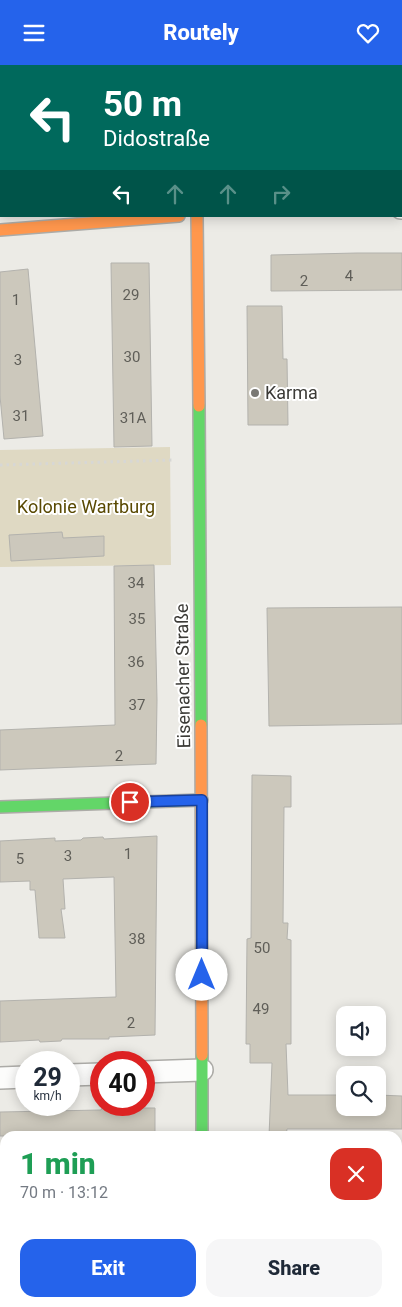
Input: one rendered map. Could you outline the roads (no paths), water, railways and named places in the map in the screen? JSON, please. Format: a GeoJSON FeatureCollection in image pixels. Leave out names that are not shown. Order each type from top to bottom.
{"type":"FeatureCollection","features":[{"type":"Feature","properties":{"kind":"street"},"geometry":{"type":"LineString","coordinates":[[0,230],[166,217]]}},
{"type":"Feature","properties":{"kind":"street","name":"Eisenacher Straße"},"geometry":{"type":"LineString","coordinates":[[197,217],[202,800],[202,1131]]}},
{"type":"Feature","properties":{"kind":"street"},"geometry":{"type":"LineString","coordinates":[[0,807],[202,800]]}},
{"type":"Feature","properties":{"kind":"street"},"geometry":{"type":"LineString","coordinates":[[155,1072],[202,1070]]}},
{"type":"Feature","properties":{"kind":"street"},"geometry":{"type":"LineString","coordinates":[[0,1078],[15,1077]]}},
{"type":"Feature","properties":{"kind":"place","name":"Karma"},"geometry":{"type":"Point","coordinates":[255,393]}},
{"type":"Feature","properties":{"kind":"park label","name":"Kolonie Wartburg"},"geometry":{"type":"Point","coordinates":[86,507]}}]}
